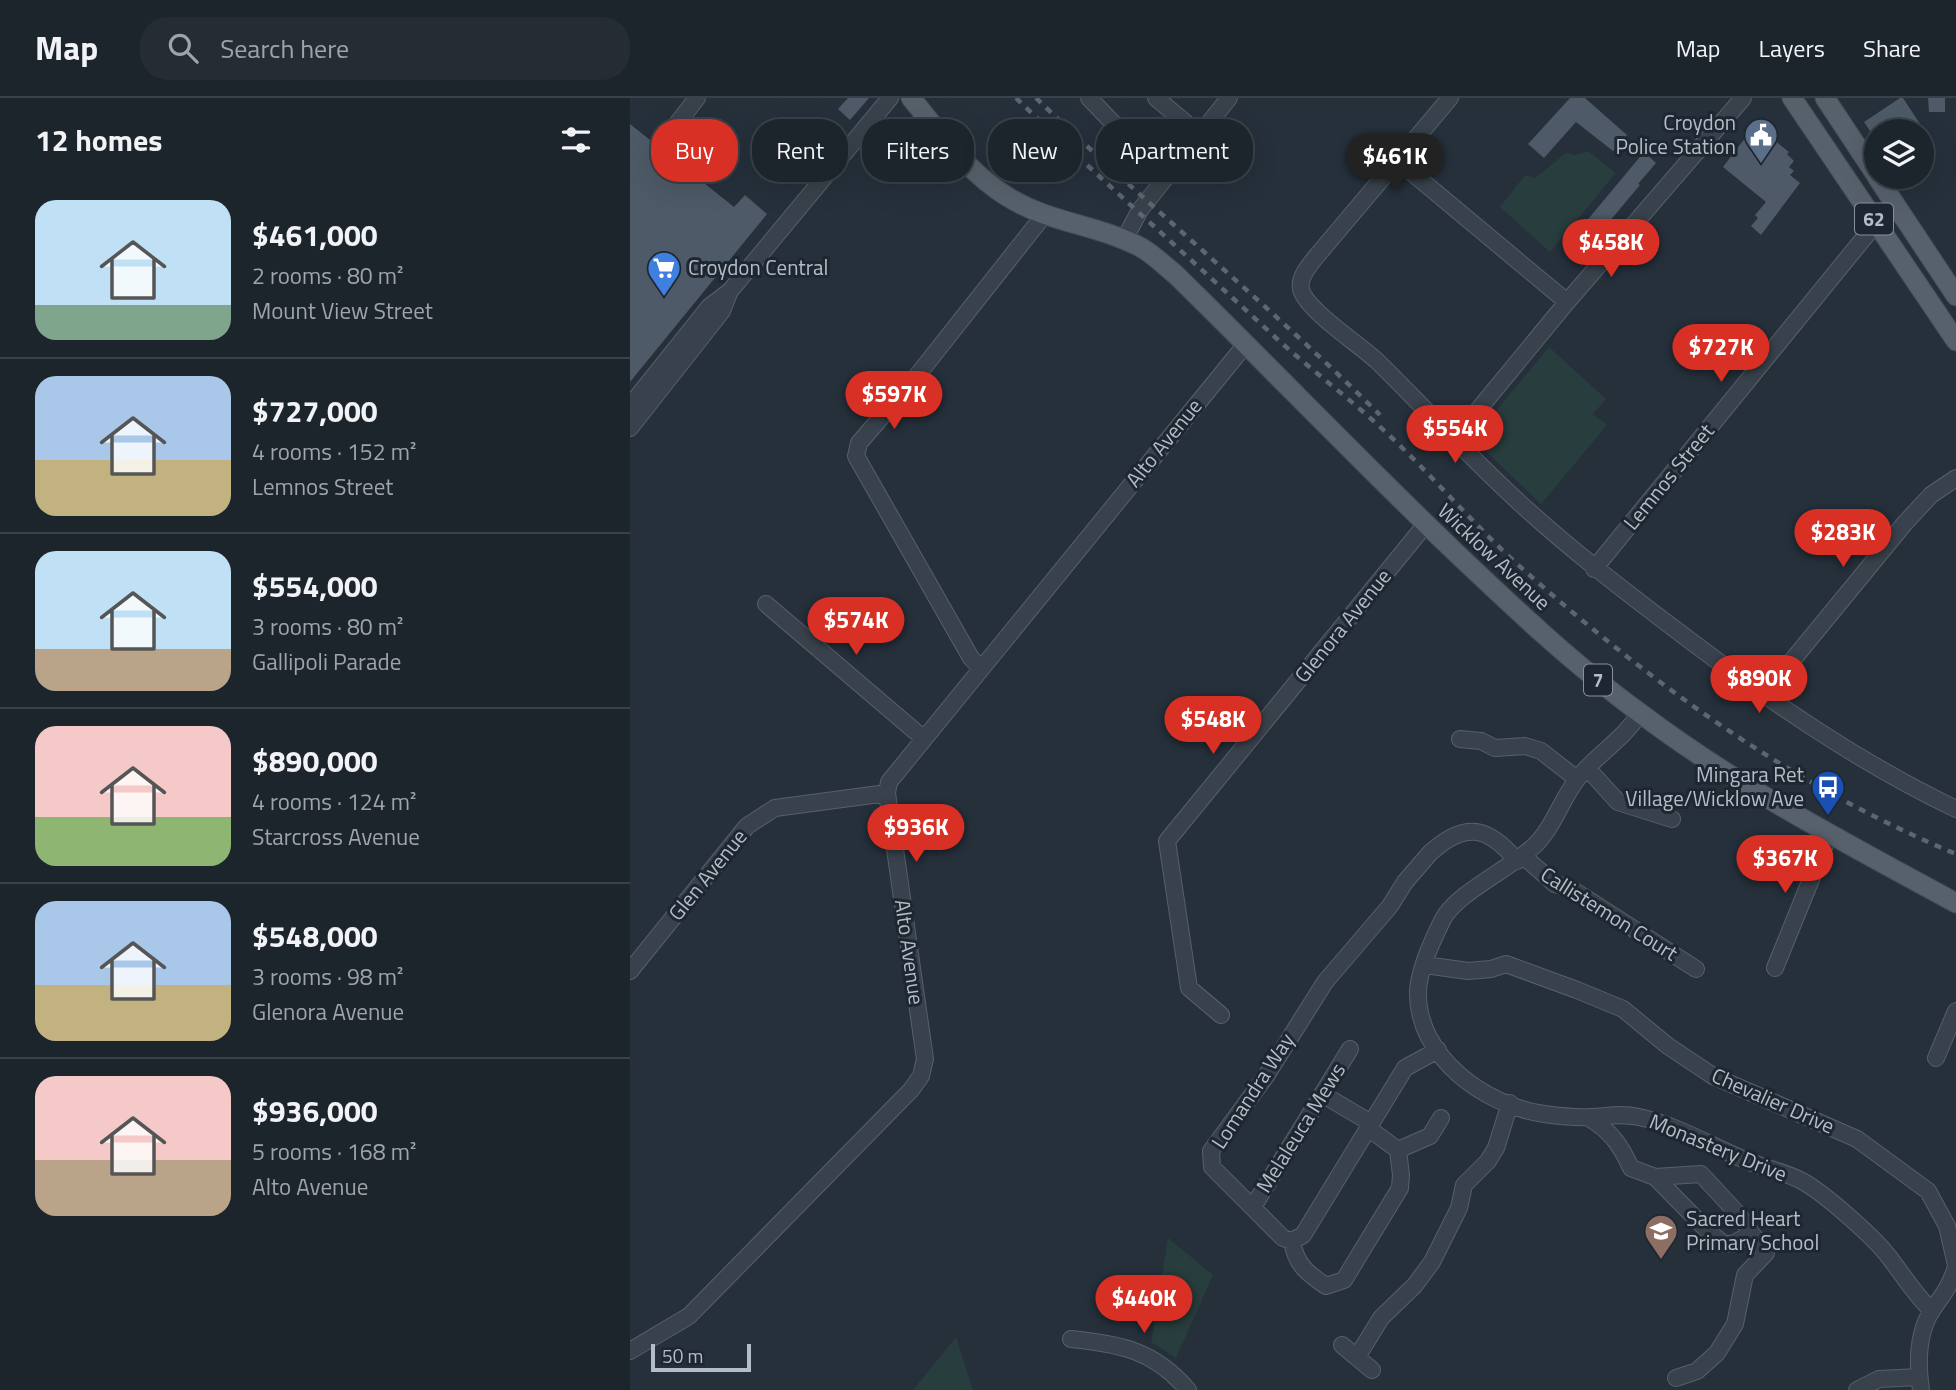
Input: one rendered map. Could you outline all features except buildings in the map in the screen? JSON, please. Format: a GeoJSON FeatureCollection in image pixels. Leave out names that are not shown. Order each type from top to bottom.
{"type":"FeatureCollection","features":[{"type":"Feature","properties":{"kind":"main road","name":"Wicklow Avenue"},"geometry":{"type":"LineString","coordinates":[[911,98],[949,145],[983,178],[1008,197],[1044,215],[1124,240],[1148,252],[1176,275],[1528,622],[1640,713],[1750,789],[1956,903]]}},
{"type":"Feature","properties":{"kind":"main road","name":"62"},"geometry":{"type":"LineString","coordinates":[[1792,98],[1956,341]]}},
{"type":"Feature","properties":{"kind":"main road","name":"62"},"geometry":{"type":"LineString","coordinates":[[1825,98],[1864,156]]}},
{"type":"Feature","properties":{"kind":"main road","name":"62"},"geometry":{"type":"LineString","coordinates":[[1886,189],[1956,296]]}},
{"type":"Feature","properties":{"kind":"street"},"geometry":{"type":"LineString","coordinates":[[681,119],[697,98]]}},
{"type":"Feature","properties":{"kind":"street"},"geometry":{"type":"LineString","coordinates":[[630,406],[709,307],[730,291],[890,98]]}},
{"type":"Feature","properties":{"kind":"street"},"geometry":{"type":"LineString","coordinates":[[1089,98],[1109,119]]}},
{"type":"Feature","properties":{"kind":"street"},"geometry":{"type":"LineString","coordinates":[[1156,98],[1183,119]]}},
{"type":"Feature","properties":{"kind":"street"},"geometry":{"type":"LineString","coordinates":[[1212,119],[1229,98]]}},
{"type":"Feature","properties":{"kind":"street"},"geometry":{"type":"LineString","coordinates":[[1450,98],[1310,265],[1301,279],[1301,290],[1339,331],[1374,358],[1507,491],[1594,569],[1763,696],[1858,756],[1956,808]]}},
{"type":"Feature","properties":{"kind":"street"},"geometry":{"type":"LineString","coordinates":[[1455,438],[1567,302],[1743,98]]}},
{"type":"Feature","properties":{"kind":"street"},"geometry":{"type":"LineString","coordinates":[[1398,161],[1567,302]]}},
{"type":"Feature","properties":{"kind":"street"},"geometry":{"type":"LineString","coordinates":[[1124,240],[1140,210],[1161,182]]}},
{"type":"Feature","properties":{"kind":"street"},"geometry":{"type":"LineString","coordinates":[[980,667],[971,657],[856,456],[859,443],[916,377],[1044,215]]}},
{"type":"Feature","properties":{"kind":"street","name":"Lemnos Street"},"geometry":{"type":"LineString","coordinates":[[1594,569],[1877,222]]}},
{"type":"Feature","properties":{"kind":"street"},"geometry":{"type":"LineString","coordinates":[[630,428],[722,311],[730,291]]}},
{"type":"Feature","properties":{"kind":"street","name":"Alto Avenue"},"geometry":{"type":"LineString","coordinates":[[630,1351],[690,1316],[911,1090],[921,1076],[925,1059],[887,793],[889,782],[980,667],[1246,344]]}},
{"type":"Feature","properties":{"kind":"street"},"geometry":{"type":"LineString","coordinates":[[1763,696],[1905,523],[1931,495],[1956,478]]}},
{"type":"Feature","properties":{"kind":"street","name":"Glenora Avenue"},"geometry":{"type":"LineString","coordinates":[[1221,1015],[1189,988],[1167,841],[1426,524]]}},
{"type":"Feature","properties":{"kind":"street"},"geometry":{"type":"LineString","coordinates":[[766,604],[923,738]]}},
{"type":"Feature","properties":{"kind":"street","name":"Monastery Drive"},"geometry":{"type":"LineString","coordinates":[[1640,713],[1629,730],[1582,774],[1538,843],[1520,859],[1472,890],[1443,918],[1418,988],[1419,1008],[1438,1050],[1445,1062],[1467,1083],[1510,1103],[1541,1113],[1589,1118],[1619,1114],[1639,1117],[1801,1181],[1836,1206],[1887,1254],[1932,1311]]}},
{"type":"Feature","properties":{"kind":"street"},"geometry":{"type":"LineString","coordinates":[[1460,739],[1481,741],[1494,748],[1525,746],[1541,751],[1582,774],[1618,802],[1672,819]]}},
{"type":"Feature","properties":{"kind":"street","name":"Glen Avenue"},"geometry":{"type":"LineString","coordinates":[[630,971],[747,826],[763,813],[775,808],[887,793]]}},
{"type":"Feature","properties":{"kind":"street","name":"Lomandra Way"},"geometry":{"type":"LineString","coordinates":[[1292,1241],[1283,1238],[1212,1167],[1211,1151],[1266,1076],[1325,982],[1390,906],[1413,872],[1448,836],[1462,832],[1490,835],[1520,859]]}},
{"type":"Feature","properties":{"kind":"street"},"geometry":{"type":"LineString","coordinates":[[1775,968],[1829,835]]}},
{"type":"Feature","properties":{"kind":"street","name":"Callistemon Court"},"geometry":{"type":"LineString","coordinates":[[1520,859],[1555,884],[1570,888],[1696,969]]}},
{"type":"Feature","properties":{"kind":"street","name":"Chevalier Drive"},"geometry":{"type":"LineString","coordinates":[[1425,965],[1468,971],[1491,969],[1506,964],[1623,1009],[1668,1046],[1713,1076],[1857,1139],[1928,1191],[1947,1226],[1956,1266],[1949,1289],[1932,1311],[1921,1333],[1920,1384]]}},
{"type":"Feature","properties":{"kind":"street"},"geometry":{"type":"LineString","coordinates":[[1936,1058],[1956,1011]]}},
{"type":"Feature","properties":{"kind":"street","name":"Melaleuca Mews"},"geometry":{"type":"LineString","coordinates":[[1253,1207],[1350,1049]]}},
{"type":"Feature","properties":{"kind":"street"},"geometry":{"type":"LineString","coordinates":[[1322,1094],[1369,1125],[1398,1150],[1401,1175],[1400,1188],[1343,1280],[1326,1286],[1308,1274],[1295,1258],[1292,1241],[1303,1235],[1369,1125],[1405,1068],[1438,1050]]}},
{"type":"Feature","properties":{"kind":"street"},"geometry":{"type":"LineString","coordinates":[[1357,1357],[1381,1318],[1415,1285],[1432,1262],[1459,1208],[1464,1185],[1496,1148],[1510,1103]]}},
{"type":"Feature","properties":{"kind":"street"},"geometry":{"type":"LineString","coordinates":[[1398,1150],[1430,1136],[1441,1118]]}},
{"type":"Feature","properties":{"kind":"street"},"geometry":{"type":"LineString","coordinates":[[1589,1118],[1606,1128],[1621,1147],[1631,1168],[1655,1177],[1701,1174],[1766,1253],[1745,1275],[1735,1324],[1717,1353],[1697,1371],[1676,1378]]}},
{"type":"Feature","properties":{"kind":"street"},"geometry":{"type":"LineString","coordinates":[[1655,1177],[1707,1231],[1724,1244],[1732,1244],[1752,1234]]}},
{"type":"Feature","properties":{"kind":"street"},"geometry":{"type":"LineString","coordinates":[[1071,1339],[1119,1344],[1157,1362],[1188,1390]]}},
{"type":"Feature","properties":{"kind":"street"},"geometry":{"type":"LineString","coordinates":[[1342,1345],[1372,1370]]}},
{"type":"Feature","properties":{"kind":"street"},"geometry":{"type":"LineString","coordinates":[[1857,1390],[1879,1379],[1920,1384]]}},
{"type":"Feature","properties":{"kind":"green space"},"geometry":{"type":"Polygon","coordinates":[[[1588,151],[1616,173],[1550,252],[1500,207],[1525,175],[1535,178],[1566,153],[1575,155],[1588,151]]]}},
{"type":"Feature","properties":{"kind":"green space"},"geometry":{"type":"Polygon","coordinates":[[[1549,347],[1606,399],[1593,414],[1607,425],[1541,504],[1473,439],[1549,347]]]}},
{"type":"Feature","properties":{"kind":"green space"},"geometry":{"type":"Polygon","coordinates":[[[1168,1238],[1213,1275],[1176,1358],[1151,1342],[1168,1238]]]}},
{"type":"Feature","properties":{"kind":"green space"},"geometry":{"type":"Polygon","coordinates":[[[956,1337],[973,1390],[913,1390],[956,1337]]]}},
{"type":"Feature","properties":{"kind":"railway"},"geometry":{"type":"LineString","coordinates":[[1016,98],[1276,338],[1378,425],[1525,571],[1624,654],[1728,730],[1783,765],[1839,798],[1956,854]]}},
{"type":"Feature","properties":{"kind":"railway"},"geometry":{"type":"LineString","coordinates":[[1036,98],[1380,415]]}},
{"type":"Feature","properties":{"kind":"place","name":"Croydon Police Station"},"geometry":{"type":"Point","coordinates":[1761,165]}},
{"type":"Feature","properties":{"kind":"place","name":"Croydon Central"},"geometry":{"type":"Point","coordinates":[664,298]}},
{"type":"Feature","properties":{"kind":"place","name":"Mingara Ret Village/Wicklow Ave"},"geometry":{"type":"Point","coordinates":[1828,817]}},
{"type":"Feature","properties":{"kind":"place","name":"Sacred Heart Primary School"},"geometry":{"type":"Point","coordinates":[1661,1261]}}]}
